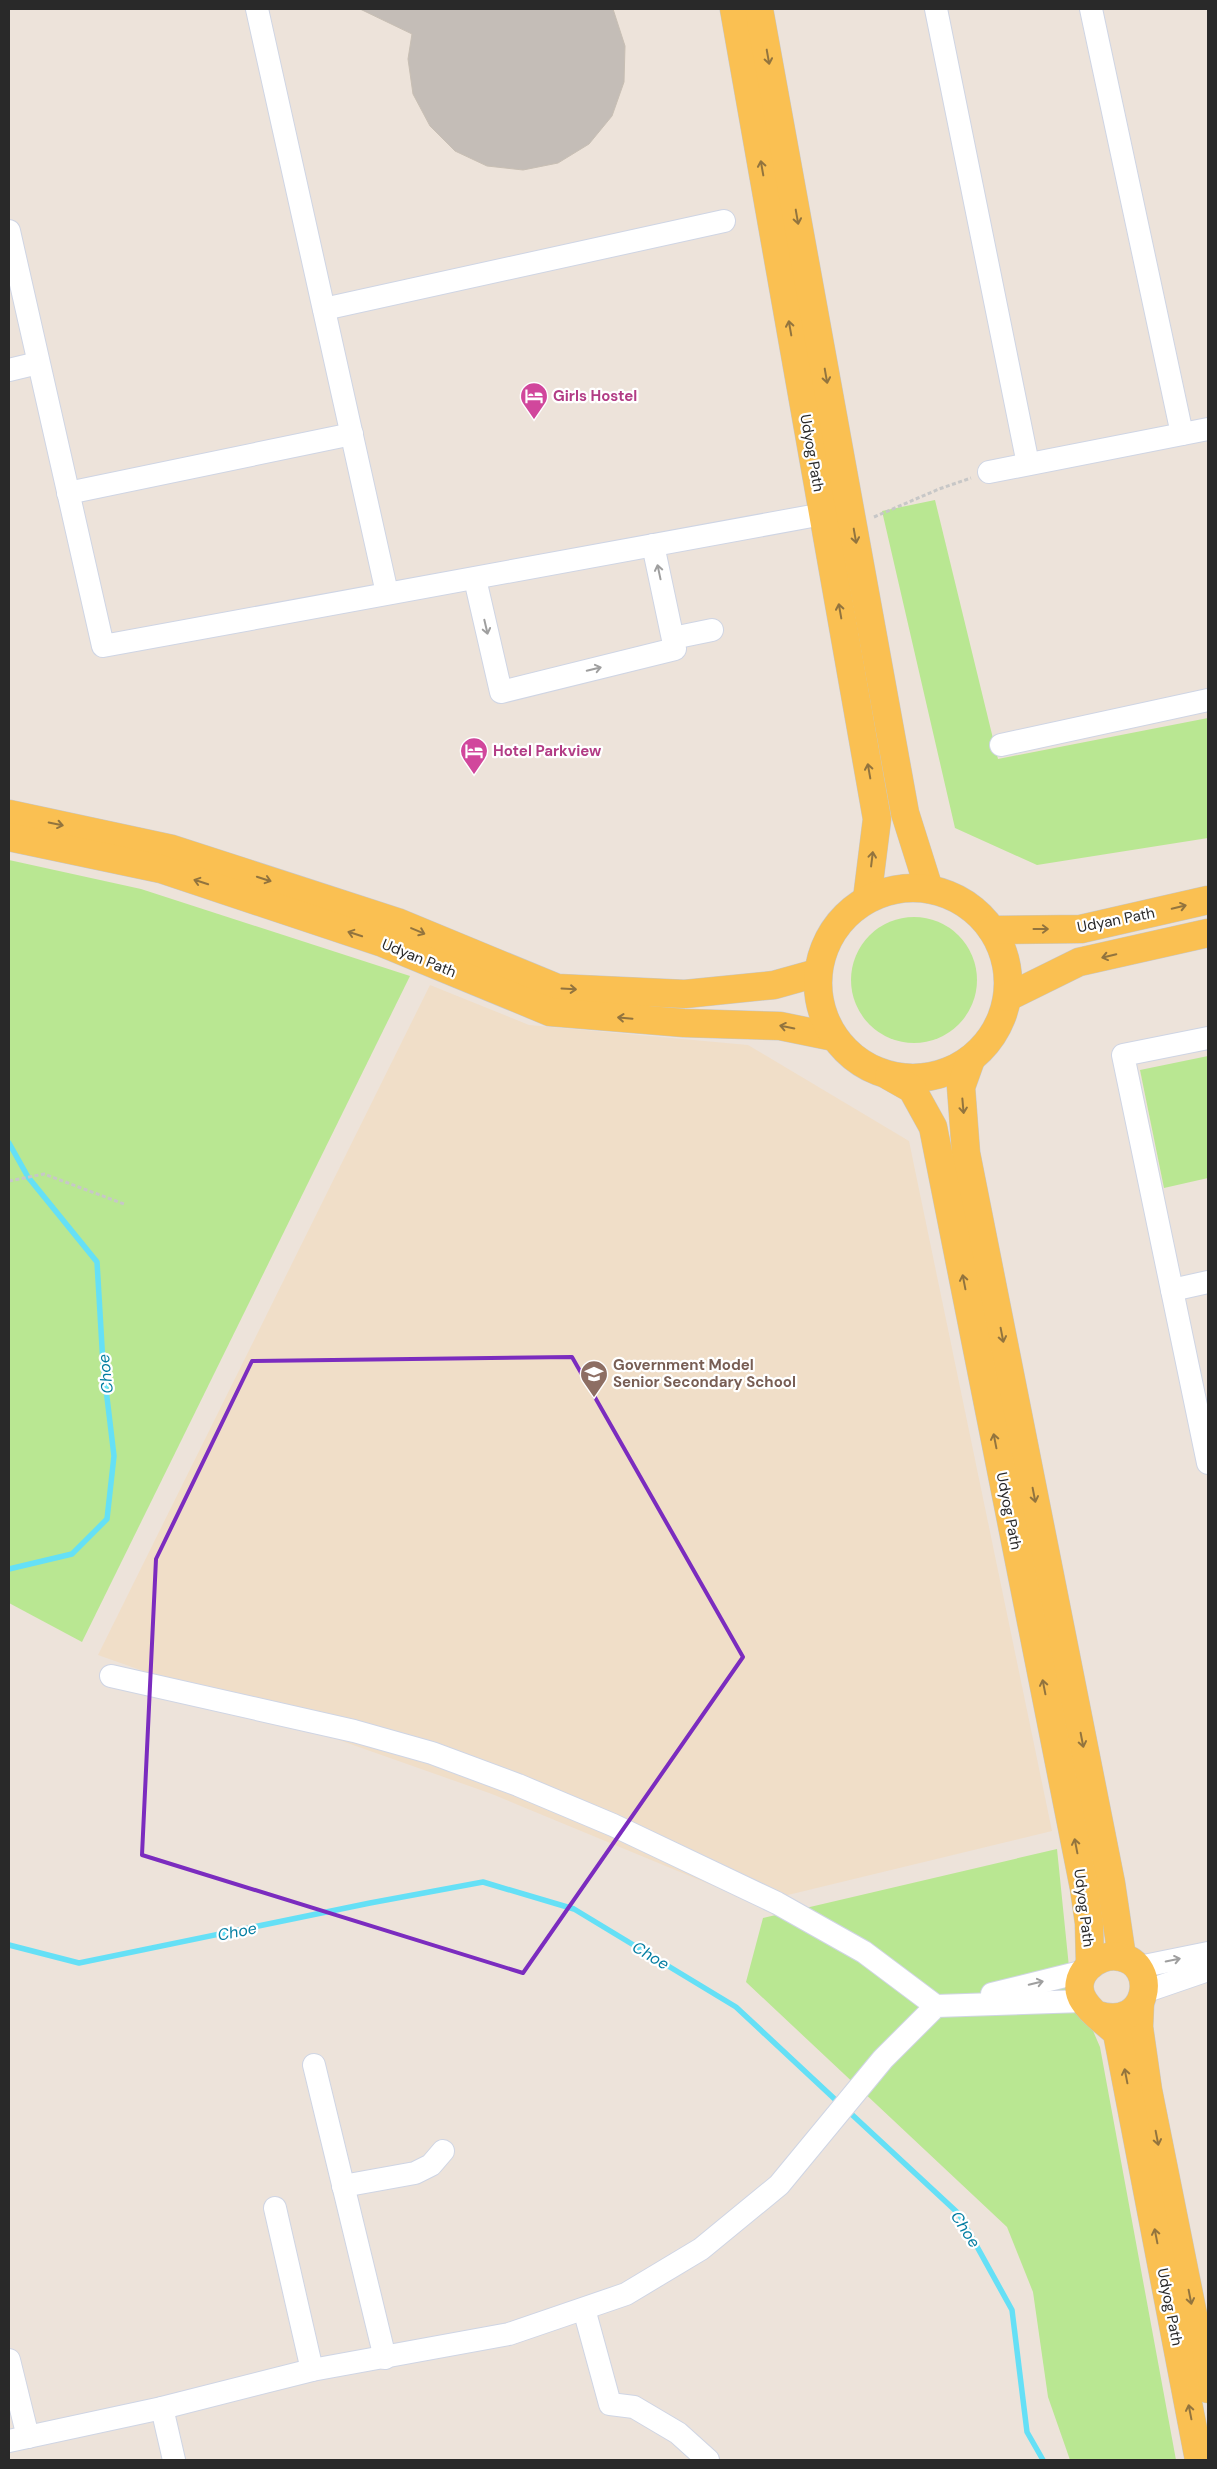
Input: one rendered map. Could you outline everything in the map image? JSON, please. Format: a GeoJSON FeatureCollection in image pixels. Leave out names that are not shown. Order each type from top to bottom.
{"type":"FeatureCollection","features":[{"type":"Feature","properties":{"kind":"main road","name":"Udyog Path"},"geometry":{"type":"LineString","coordinates":[[734,9],[877,818],[867,899]]}},
{"type":"Feature","properties":{"kind":"main road","name":"Udyog Path"},"geometry":{"type":"LineString","coordinates":[[759,9],[905,813],[929,889]]}},
{"type":"Feature","properties":{"kind":"main road","name":"Udyan Path"},"geometry":{"type":"LineString","coordinates":[[9,814],[172,849],[397,922],[557,988],[685,994],[774,985],[817,973]]}},
{"type":"Feature","properties":{"kind":"main road","name":"Udyan Path"},"geometry":{"type":"LineString","coordinates":[[9,837],[161,869],[382,943],[550,1012],[684,1023],[780,1026],[834,1037]]}},
{"type":"Feature","properties":{"kind":"main road"},"geometry":{"type":"LineString","coordinates":[[897,888],[929,889],[958,899],[982,918],[992,930],[1006,962],[1008,997],[999,1026],[982,1050],[952,1070],[932,1077],[910,1078],[890,1076],[870,1068],[853,1057],[834,1037],[820,1007],[817,973],[822,951],[833,930],[848,912],[867,899],[897,888]]}},
{"type":"Feature","properties":{"kind":"main road","name":"Udyan Path"},"geometry":{"type":"LineString","coordinates":[[992,930],[1081,929],[1208,900]]}},
{"type":"Feature","properties":{"kind":"main road"},"geometry":{"type":"LineString","coordinates":[[1008,997],[1079,962],[1208,933]]}},
{"type":"Feature","properties":{"kind":"main road","name":"Udyog Path"},"geometry":{"type":"LineString","coordinates":[[971,1059],[961,1087],[966,1154],[1111,1882],[1136,1980],[1139,2027],[1148,2090],[1208,2389]]}},
{"type":"Feature","properties":{"kind":"main road","name":"Udyog Path"},"geometry":{"type":"LineString","coordinates":[[890,1076],[912,1089],[933,1127],[1084,1888],[1090,1923],[1088,1967]]}},
{"type":"Feature","properties":{"kind":"main road"},"geometry":{"type":"LineString","coordinates":[[1105,1956],[1136,1980],[1132,2012],[1122,2018],[1109,2019],[1090,2008],[1081,1980],[1088,1967],[1105,1956]]}},
{"type":"Feature","properties":{"kind":"main road","name":"Udyog Path"},"geometry":{"type":"LineString","coordinates":[[1090,2008],[1117,2032],[1199,2460]]}},
{"type":"Feature","properties":{"kind":"street"},"geometry":{"type":"LineString","coordinates":[[258,9],[387,593]]}},
{"type":"Feature","properties":{"kind":"street"},"geometry":{"type":"LineString","coordinates":[[936,9],[1028,464]]}},
{"type":"Feature","properties":{"kind":"street"},"geometry":{"type":"LineString","coordinates":[[1090,9],[1182,434]]}},
{"type":"Feature","properties":{"kind":"street"},"geometry":{"type":"LineString","coordinates":[[324,309],[724,221]]}},
{"type":"Feature","properties":{"kind":"street"},"geometry":{"type":"LineString","coordinates":[[9,231],[103,646],[823,514]]}},
{"type":"Feature","properties":{"kind":"street"},"geometry":{"type":"LineString","coordinates":[[9,370],[38,363]]}},
{"type":"Feature","properties":{"kind":"street"},"geometry":{"type":"LineString","coordinates":[[989,472],[1208,429]]}},
{"type":"Feature","properties":{"kind":"street"},"geometry":{"type":"LineString","coordinates":[[68,493],[352,434]]}},
{"type":"Feature","properties":{"kind":"street"},"geometry":{"type":"LineString","coordinates":[[475,579],[501,692],[675,649],[653,545]]}},
{"type":"Feature","properties":{"kind":"street"},"geometry":{"type":"LineString","coordinates":[[673,638],[712,630]]}},
{"type":"Feature","properties":{"kind":"street"},"geometry":{"type":"LineString","coordinates":[[1001,745],[1208,700]]}},
{"type":"Feature","properties":{"kind":"street"},"geometry":{"type":"LineString","coordinates":[[1208,1038],[1123,1055],[1208,1464]]}},
{"type":"Feature","properties":{"kind":"street"},"geometry":{"type":"LineString","coordinates":[[1172,1290],[1208,1282]]}},
{"type":"Feature","properties":{"kind":"street"},"geometry":{"type":"LineString","coordinates":[[111,1676],[354,1731],[432,1753],[518,1785],[613,1825],[777,1903],[864,1952],[945,2005],[1090,2008]]}},
{"type":"Feature","properties":{"kind":"street"},"geometry":{"type":"LineString","coordinates":[[1136,1980],[1208,1953]]}},
{"type":"Feature","properties":{"kind":"street"},"geometry":{"type":"LineString","coordinates":[[9,2360],[18,2439],[162,2408],[312,2370],[509,2334],[626,2294],[701,2249],[779,2185],[800,2162],[883,2059],[945,2005],[1088,1967]]}},
{"type":"Feature","properties":{"kind":"street"},"geometry":{"type":"LineString","coordinates":[[1136,1980],[1208,1970]]}},
{"type":"Feature","properties":{"kind":"street"},"geometry":{"type":"LineString","coordinates":[[314,2065],[385,2358]]}},
{"type":"Feature","properties":{"kind":"street"},"geometry":{"type":"LineString","coordinates":[[343,2186],[415,2173],[431,2165],[443,2151]]}},
{"type":"Feature","properties":{"kind":"street"},"geometry":{"type":"LineString","coordinates":[[276,2208],[312,2370]]}},
{"type":"Feature","properties":{"kind":"street"},"geometry":{"type":"LineString","coordinates":[[584,2309],[610,2404],[634,2407],[678,2433],[708,2460]]}},
{"type":"Feature","properties":{"kind":"street"},"geometry":{"type":"LineString","coordinates":[[162,2408],[174,2460]]}},
{"type":"Feature","properties":{"kind":"path"},"geometry":{"type":"LineString","coordinates":[[853,526],[939,489],[989,472]]}},
{"type":"Feature","properties":{"kind":"path"},"geometry":{"type":"LineString","coordinates":[[9,1181],[44,1174],[124,1204]]}},
{"type":"Feature","properties":{"kind":"highlighted area"},"geometry":{"type":"Polygon","coordinates":[[[572,1357],[743,1657],[523,1973],[142,1855],[156,1559],[252,1361],[572,1357]]]}},
{"type":"Feature","properties":{"kind":"shaded area","name":"Government Model Senior Secondary School"},"geometry":{"type":"Polygon","coordinates":[[[430,985],[529,1025],[748,1045],[909,1141],[1052,1831],[755,1903],[492,1794],[98,1655],[430,985]]]}},
{"type":"Feature","properties":{"kind":"green space"},"geometry":{"type":"Polygon","coordinates":[[[935,500],[998,759],[1208,718],[1208,838],[1037,865],[955,828],[882,511],[935,500]]]}},
{"type":"Feature","properties":{"kind":"green space"},"geometry":{"type":"Polygon","coordinates":[[[9,860],[141,889],[410,976],[82,1642],[9,1603],[9,860]]]}},
{"type":"Feature","properties":{"kind":"green space"},"geometry":{"type":"Polygon","coordinates":[[[914,917],[938,922],[959,935],[972,956],[977,980],[972,1004],[959,1025],[938,1038],[914,1043],[890,1038],[869,1025],[856,1004],[851,980],[856,956],[869,935],[890,922],[914,917]]]}},
{"type":"Feature","properties":{"kind":"green space"},"geometry":{"type":"Polygon","coordinates":[[[1208,1056],[1208,1178],[1164,1188],[1140,1070],[1208,1056]]]}},
{"type":"Feature","properties":{"kind":"green space"},"geometry":{"type":"Polygon","coordinates":[[[1057,1849],[1070,1977],[1100,2047],[1176,2460],[1070,2460],[1048,2397],[1033,2292],[1007,2227],[746,1982],[763,1918],[1057,1849]]]}},
{"type":"Feature","properties":{"kind":"building"},"geometry":{"type":"Polygon","coordinates":[[[360,9],[613,9],[625,46],[624,82],[612,116],[589,144],[558,163],[523,170],[487,166],[455,151],[430,126],[413,94],[408,59],[412,34],[360,9]]]}},
{"type":"Feature","properties":{"kind":"waterway","name":"Choe"},"geometry":{"type":"LineString","coordinates":[[9,1143],[28,1177],[97,1262],[103,1364],[114,1456],[107,1519],[72,1554],[9,1569]]}},
{"type":"Feature","properties":{"kind":"waterway","name":"Choe"},"geometry":{"type":"LineString","coordinates":[[9,1945],[79,1963],[370,1903],[483,1882],[574,1909],[736,2007],[840,2104]]}},
{"type":"Feature","properties":{"kind":"waterway","name":"Choe"},"geometry":{"type":"LineString","coordinates":[[847,2110],[959,2214],[1012,2310],[1027,2432],[1043,2460]]}},
{"type":"Feature","properties":{"kind":"place","name":"Girls Hostel"},"geometry":{"type":"Point","coordinates":[534,420]}},
{"type":"Feature","properties":{"kind":"place","name":"Hotel Parkview"},"geometry":{"type":"Point","coordinates":[474,775]}},
{"type":"Feature","properties":{"kind":"place","name":"Government Model Senior Secondary School"},"geometry":{"type":"Point","coordinates":[594,1398]}}]}
